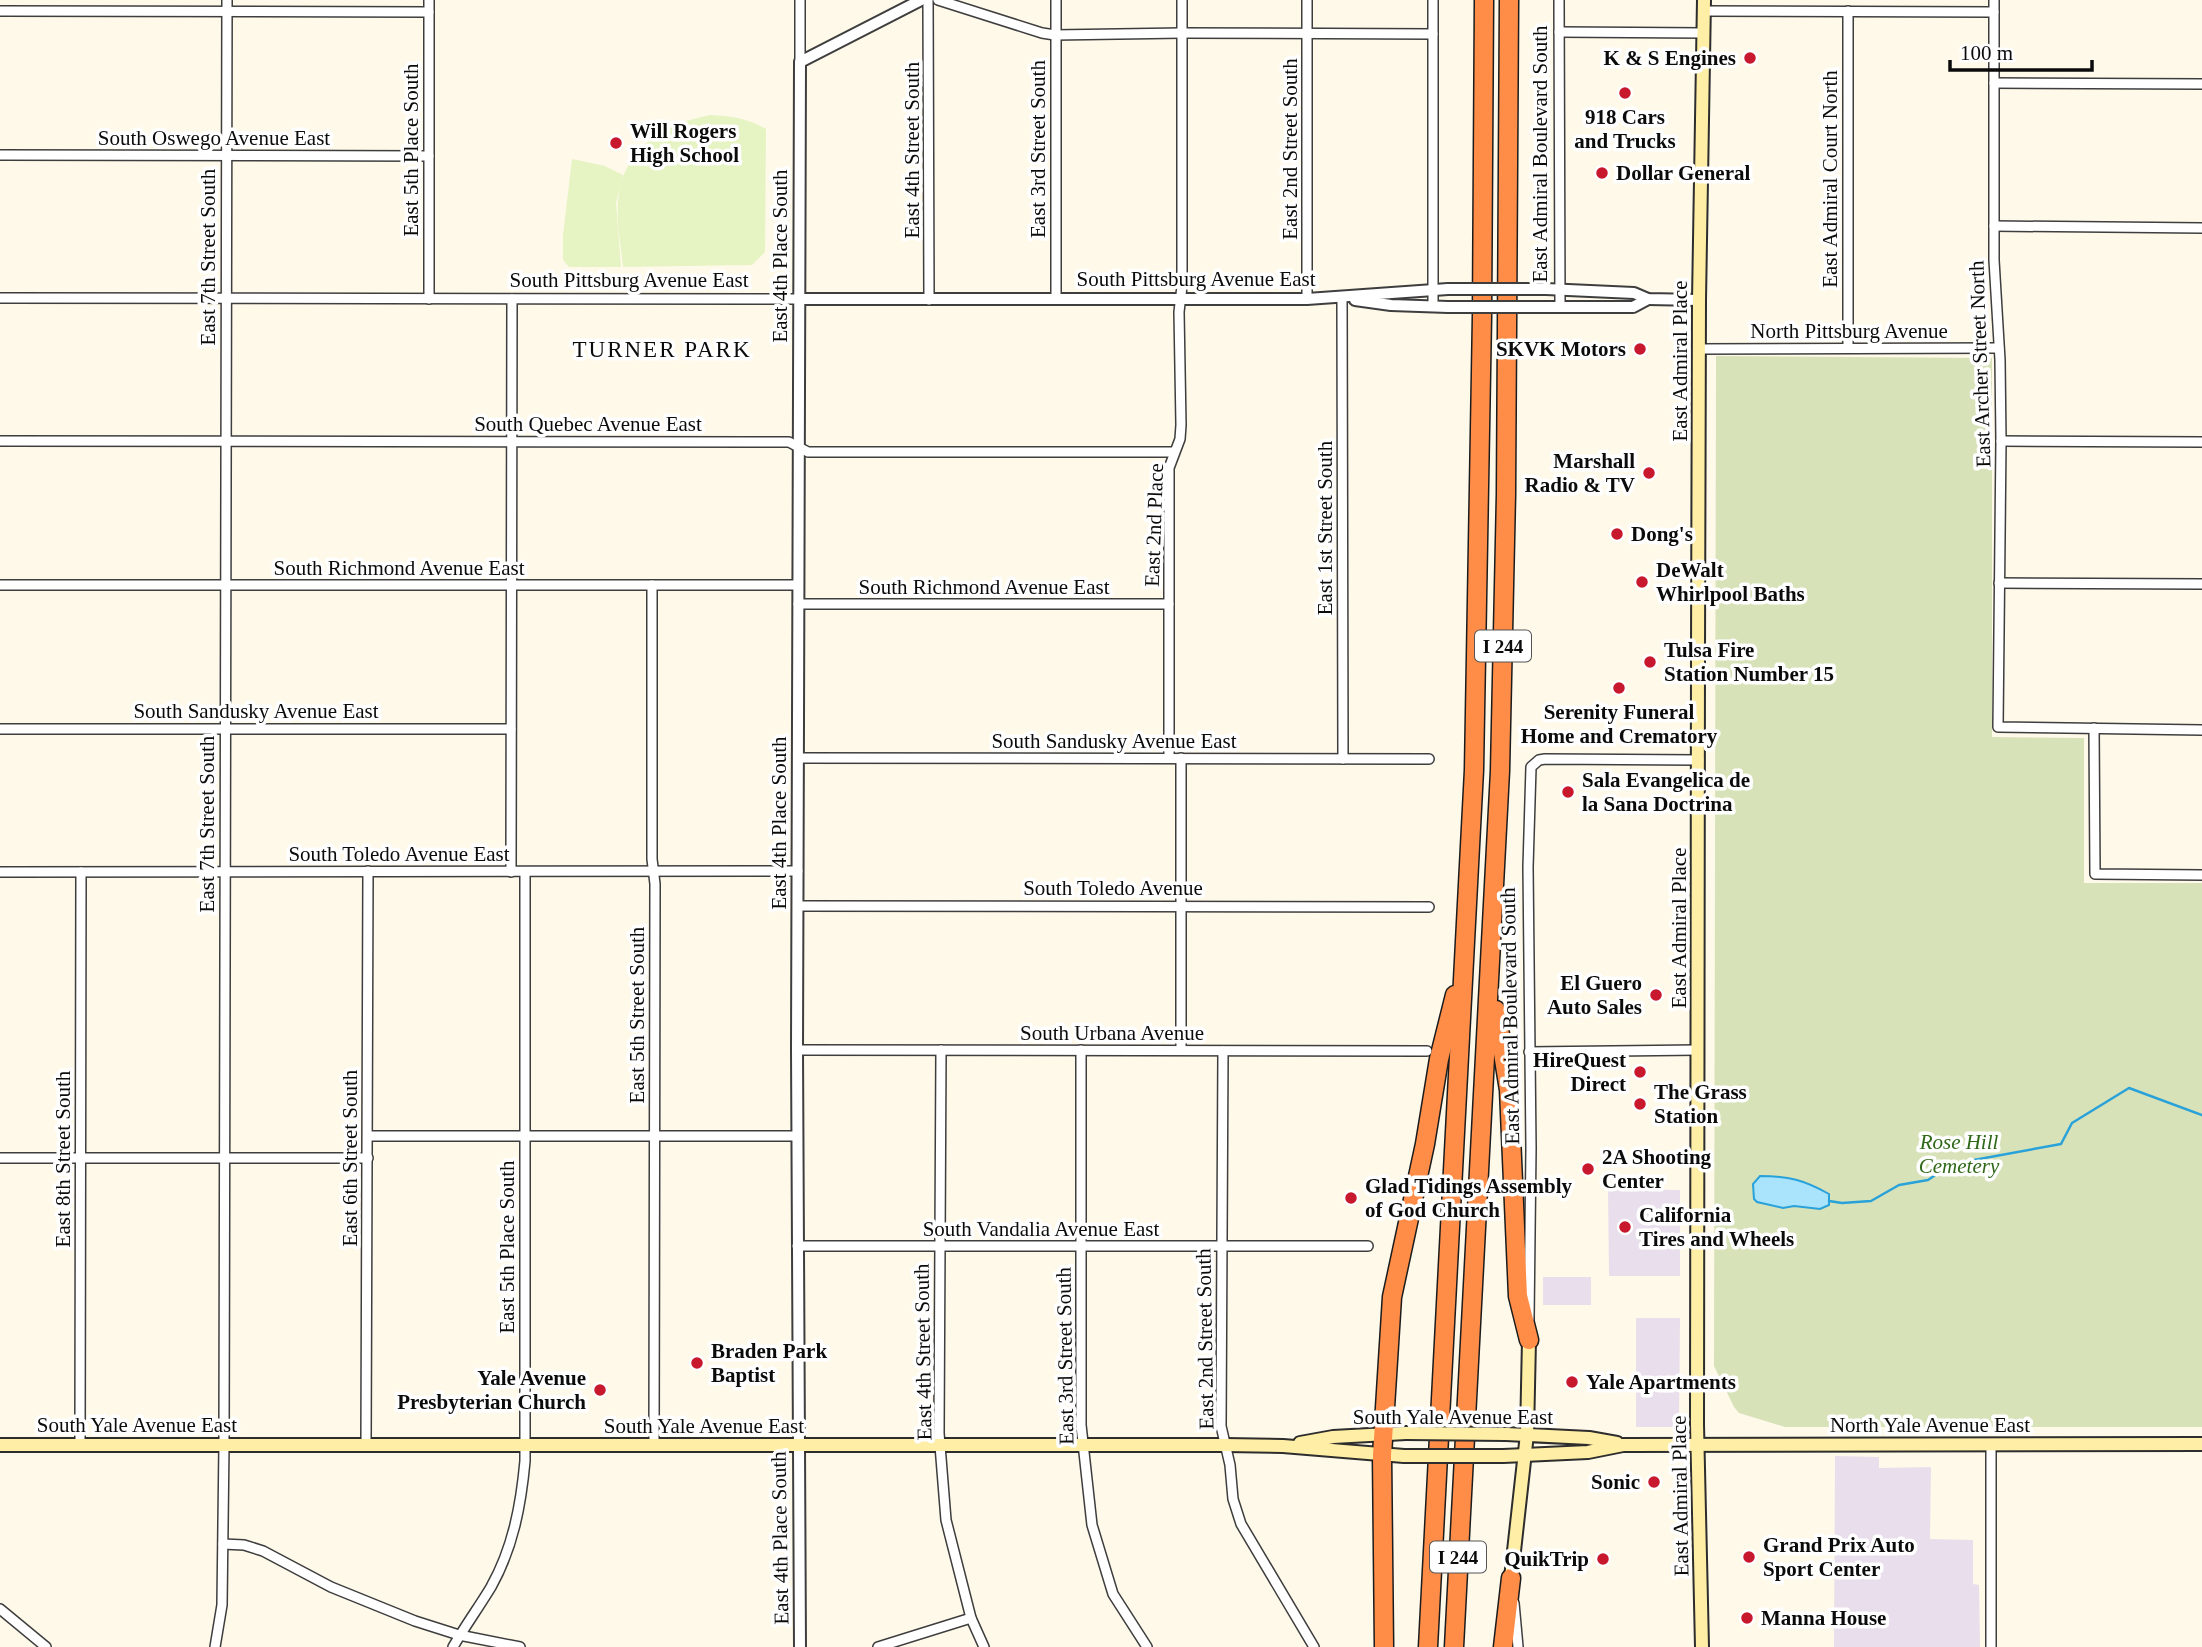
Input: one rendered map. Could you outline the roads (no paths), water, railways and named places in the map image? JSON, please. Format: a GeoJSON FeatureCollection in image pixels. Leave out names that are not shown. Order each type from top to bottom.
{"type":"FeatureCollection","features":[{"type":"Feature","properties":{"kind":"highway","name":"I 244"},"geometry":{"type":"LineString","coordinates":[[1428,1647],[1474,770],[1478,632],[1484,0]]}},
{"type":"Feature","properties":{"kind":"highway","name":"I 244"},"geometry":{"type":"LineString","coordinates":[[1454,1647],[1500,771],[1504,606],[1508,0]]}},
{"type":"Feature","properties":{"kind":"highway"},"geometry":{"type":"LineString","coordinates":[[1384,1647],[1382,1455],[1392,1297],[1439,1059],[1465,954]]}},
{"type":"Feature","properties":{"kind":"highway"},"geometry":{"type":"LineString","coordinates":[[1490,974],[1508,1090],[1518,1296],[1529,1340]]}},
{"type":"Feature","properties":{"kind":"highway"},"geometry":{"type":"LineString","coordinates":[[1503,1647],[1511,1578]]}},
{"type":"Feature","properties":{"kind":"main road","name":"East Admiral Place"},"geometry":{"type":"LineString","coordinates":[[1702,1647],[1698,1444],[1698,1051],[1699,300],[1704,5]]}},
{"type":"Feature","properties":{"kind":"main road","name":"East Admiral Boulevard South"},"geometry":{"type":"LineString","coordinates":[[1511,1578],[1527,1434],[1529,1340]]}},
{"type":"Feature","properties":{"kind":"main road","name":"South Yale Avenue East"},"geometry":{"type":"LineString","coordinates":[[1283,1446],[1333,1437],[1406,1433],[1527,1434],[1589,1438],[1623,1445]]}},
{"type":"Feature","properties":{"kind":"main road","name":"South Yale Avenue East"},"geometry":{"type":"LineString","coordinates":[[0,1444],[1226,1445],[1283,1446],[1404,1456],[1525,1455],[1588,1452],[1623,1445],[1658,1444]]}},
{"type":"Feature","properties":{"kind":"main road","name":"North Yale Avenue East"},"geometry":{"type":"LineString","coordinates":[[1658,1444],[2202,1444]]}},
{"type":"Feature","properties":{"kind":"street"},"geometry":{"type":"LineString","coordinates":[[73,0],[73,11]]}},
{"type":"Feature","properties":{"kind":"street","name":"East 7th Street South"},"geometry":{"type":"LineString","coordinates":[[215,1647],[222,1605],[224,1444],[226,0]]}},
{"type":"Feature","properties":{"kind":"street","name":"East 5th Place South"},"geometry":{"type":"LineString","coordinates":[[429,0],[429,299]]}},
{"type":"Feature","properties":{"kind":"street","name":"East 4th Place South"},"geometry":{"type":"LineString","coordinates":[[800,0],[797,1051],[800,1647]]}},
{"type":"Feature","properties":{"kind":"street"},"geometry":{"type":"LineString","coordinates":[[800,62],[920,0]]}},
{"type":"Feature","properties":{"kind":"street","name":"East 4th Street South"},"geometry":{"type":"LineString","coordinates":[[928,0],[929,300]]}},
{"type":"Feature","properties":{"kind":"street"},"geometry":{"type":"LineString","coordinates":[[939,0],[1055,35],[1433,34]]}},
{"type":"Feature","properties":{"kind":"street","name":"East 3rd Street South"},"geometry":{"type":"LineString","coordinates":[[1055,0],[1056,299]]}},
{"type":"Feature","properties":{"kind":"street","name":"East 2nd Place"},"geometry":{"type":"LineString","coordinates":[[1170,758],[1169,468],[1180,439],[1181,425],[1182,0]]}},
{"type":"Feature","properties":{"kind":"street","name":"East 2nd Street South"},"geometry":{"type":"LineString","coordinates":[[1307,0],[1307,299]]}},
{"type":"Feature","properties":{"kind":"street"},"geometry":{"type":"LineString","coordinates":[[1433,0],[1433,306]]}},
{"type":"Feature","properties":{"kind":"street","name":"East Admiral Boulevard South"},"geometry":{"type":"LineString","coordinates":[[1559,0],[1560,307]]}},
{"type":"Feature","properties":{"kind":"street","name":"East Archer Street North"},"geometry":{"type":"LineString","coordinates":[[1994,0],[1995,293],[2001,442],[1998,727],[2094,728]]}},
{"type":"Feature","properties":{"kind":"street"},"geometry":{"type":"LineString","coordinates":[[1704,5],[1848,11],[1994,12]]}},
{"type":"Feature","properties":{"kind":"street"},"geometry":{"type":"LineString","coordinates":[[0,11],[429,12]]}},
{"type":"Feature","properties":{"kind":"street","name":"East Admiral Court North"},"geometry":{"type":"LineString","coordinates":[[1848,11],[1848,348]]}},
{"type":"Feature","properties":{"kind":"street"},"geometry":{"type":"LineString","coordinates":[[1559,33],[1704,33]]}},
{"type":"Feature","properties":{"kind":"street"},"geometry":{"type":"LineString","coordinates":[[1994,83],[2202,84]]}},
{"type":"Feature","properties":{"kind":"street","name":"South Oswego Avenue East"},"geometry":{"type":"LineString","coordinates":[[0,155],[429,156]]}},
{"type":"Feature","properties":{"kind":"street"},"geometry":{"type":"LineString","coordinates":[[1994,226],[2202,228]]}},
{"type":"Feature","properties":{"kind":"street","name":"South Pittsburg Avenue East"},"geometry":{"type":"LineString","coordinates":[[0,298],[1307,299],[1433,289],[1560,289],[1634,293],[1648,299],[1699,300]]}},
{"type":"Feature","properties":{"kind":"street","name":"South Pittsburg Avenue East"},"geometry":{"type":"LineString","coordinates":[[1342,298],[1391,305],[1448,307],[1633,307],[1648,299]]}},
{"type":"Feature","properties":{"kind":"street","name":"East 1st Street South"},"geometry":{"type":"LineString","coordinates":[[1342,298],[1343,759]]}},
{"type":"Feature","properties":{"kind":"street"},"geometry":{"type":"LineString","coordinates":[[511,872],[512,299]]}},
{"type":"Feature","properties":{"kind":"street","name":"North Pittsburg Avenue"},"geometry":{"type":"LineString","coordinates":[[1699,349],[1999,348]]}},
{"type":"Feature","properties":{"kind":"street","name":"South Quebec Avenue East"},"geometry":{"type":"LineString","coordinates":[[0,441],[789,442],[808,452],[1174,452]]}},
{"type":"Feature","properties":{"kind":"street"},"geometry":{"type":"LineString","coordinates":[[2001,442],[2202,442]]}},
{"type":"Feature","properties":{"kind":"street"},"geometry":{"type":"LineString","coordinates":[[1999,583],[2202,584]]}},
{"type":"Feature","properties":{"kind":"street","name":"South Richmond Avenue East"},"geometry":{"type":"LineString","coordinates":[[0,585],[798,585]]}},
{"type":"Feature","properties":{"kind":"street","name":"East 5th Street South"},"geometry":{"type":"LineString","coordinates":[[652,585],[654,1445]]}},
{"type":"Feature","properties":{"kind":"street","name":"South Richmond Avenue East"},"geometry":{"type":"LineString","coordinates":[[798,604],[1169,604]]}},
{"type":"Feature","properties":{"kind":"street"},"geometry":{"type":"LineString","coordinates":[[2202,730],[2094,728],[2095,874],[2202,875]]}},
{"type":"Feature","properties":{"kind":"street","name":"South Sandusky Avenue East"},"geometry":{"type":"LineString","coordinates":[[0,729],[511,729]]}},
{"type":"Feature","properties":{"kind":"street","name":"South Sandusky Avenue East"},"geometry":{"type":"LineString","coordinates":[[798,758],[1429,759]]}},
{"type":"Feature","properties":{"kind":"street"},"geometry":{"type":"LineString","coordinates":[[1181,758],[1181,1050]]}},
{"type":"Feature","properties":{"kind":"street","name":"East Admiral Boulevard South"},"geometry":{"type":"LineString","coordinates":[[1529,1340],[1531,1260],[1528,867],[1531,767],[1545,759],[1699,760]]}},
{"type":"Feature","properties":{"kind":"street","name":"South Toledo Avenue East"},"geometry":{"type":"LineString","coordinates":[[0,872],[798,871]]}},
{"type":"Feature","properties":{"kind":"street","name":"East 8th Street South"},"geometry":{"type":"LineString","coordinates":[[80,1445],[81,872]]}},
{"type":"Feature","properties":{"kind":"street","name":"East 6th Street South"},"geometry":{"type":"LineString","coordinates":[[366,1446],[368,872]]}},
{"type":"Feature","properties":{"kind":"street","name":"East 5th Place South"},"geometry":{"type":"LineString","coordinates":[[453,1647],[502,1566],[513,1536],[522,1490],[525,1446],[525,872]]}},
{"type":"Feature","properties":{"kind":"street","name":"South Toledo Avenue"},"geometry":{"type":"LineString","coordinates":[[798,906],[1429,907]]}},
{"type":"Feature","properties":{"kind":"street","name":"East 4th Street South"},"geometry":{"type":"LineString","coordinates":[[941,1050],[939,1433],[946,1520],[971,1618],[984,1647]]}},
{"type":"Feature","properties":{"kind":"street","name":"East 3rd Street South"},"geometry":{"type":"LineString","coordinates":[[1081,1050],[1081,1424],[1092,1525],[1113,1594],[1147,1647]]}},
{"type":"Feature","properties":{"kind":"street","name":"South Urbana Avenue"},"geometry":{"type":"LineString","coordinates":[[797,1051],[1427,1051]]}},
{"type":"Feature","properties":{"kind":"street","name":"East 2nd Street South"},"geometry":{"type":"LineString","coordinates":[[1223,1051],[1221,1426],[1233,1499],[1241,1524],[1314,1647]]}},
{"type":"Feature","properties":{"kind":"street"},"geometry":{"type":"LineString","coordinates":[[1529,1052],[1698,1051]]}},
{"type":"Feature","properties":{"kind":"street"},"geometry":{"type":"LineString","coordinates":[[368,1136],[797,1136]]}},
{"type":"Feature","properties":{"kind":"street"},"geometry":{"type":"LineString","coordinates":[[0,1158],[368,1158]]}},
{"type":"Feature","properties":{"kind":"street","name":"South Vandalia Avenue East"},"geometry":{"type":"LineString","coordinates":[[797,1246],[1368,1246]]}},
{"type":"Feature","properties":{"kind":"street"},"geometry":{"type":"LineString","coordinates":[[1990,1647],[1991,1444]]}},
{"type":"Feature","properties":{"kind":"street"},"geometry":{"type":"LineString","coordinates":[[223,1544],[258,1549],[365,1602],[459,1635],[520,1647]]}},
{"type":"Feature","properties":{"kind":"street","name":"East Admiral Boulevard South"},"geometry":{"type":"LineString","coordinates":[[1511,1578],[1518,1647]]}},
{"type":"Feature","properties":{"kind":"street"},"geometry":{"type":"LineString","coordinates":[[0,1609],[46,1647]]}},
{"type":"Feature","properties":{"kind":"street"},"geometry":{"type":"LineString","coordinates":[[878,1647],[971,1618]]}},
{"type":"Feature","properties":{"kind":"water"},"geometry":{"type":"Polygon","coordinates":[[[1760,1176],[1788,1178],[1812,1185],[1829,1194],[1829,1205],[1820,1209],[1794,1206],[1783,1208],[1757,1202],[1754,1199],[1753,1184],[1760,1176]]]}},
{"type":"Feature","properties":{"kind":"waterway"},"geometry":{"type":"LineString","coordinates":[[1829,1201],[1871,1201],[1899,1185],[1928,1180],[1952,1164],[2061,1144],[2072,1123],[2129,1088],[2202,1115]]}},
{"type":"Feature","properties":{"kind":"place","name":"K & S Engines"},"geometry":{"type":"Point","coordinates":[1750,58]}},
{"type":"Feature","properties":{"kind":"place","name":"918 Cars and Trucks"},"geometry":{"type":"Point","coordinates":[1625,93]}},
{"type":"Feature","properties":{"kind":"place","name":"Will Rogers High School"},"geometry":{"type":"Point","coordinates":[616,143]}},
{"type":"Feature","properties":{"kind":"place","name":"Dollar General"},"geometry":{"type":"Point","coordinates":[1602,173]}},
{"type":"Feature","properties":{"kind":"place","name":"SKVK Motors"},"geometry":{"type":"Point","coordinates":[1640,349]}},
{"type":"Feature","properties":{"kind":"place","name":"Marshall Radio & TV"},"geometry":{"type":"Point","coordinates":[1649,473]}},
{"type":"Feature","properties":{"kind":"place","name":"Dong's"},"geometry":{"type":"Point","coordinates":[1617,534]}},
{"type":"Feature","properties":{"kind":"place","name":"DeWalt Whirlpool Baths"},"geometry":{"type":"Point","coordinates":[1642,582]}},
{"type":"Feature","properties":{"kind":"place","name":"Tulsa Fire Station Number 15"},"geometry":{"type":"Point","coordinates":[1650,662]}},
{"type":"Feature","properties":{"kind":"place","name":"Serenity Funeral Home and Crematory"},"geometry":{"type":"Point","coordinates":[1619,688]}},
{"type":"Feature","properties":{"kind":"place","name":"Sala Evangelica de la Sana Doctrina"},"geometry":{"type":"Point","coordinates":[1568,792]}},
{"type":"Feature","properties":{"kind":"place","name":"El Guero Auto Sales"},"geometry":{"type":"Point","coordinates":[1656,995]}},
{"type":"Feature","properties":{"kind":"place","name":"HireQuest Direct"},"geometry":{"type":"Point","coordinates":[1640,1072]}},
{"type":"Feature","properties":{"kind":"place","name":"The Grass Station"},"geometry":{"type":"Point","coordinates":[1640,1104]}},
{"type":"Feature","properties":{"kind":"place","name":"2A Shooting Center"},"geometry":{"type":"Point","coordinates":[1588,1169]}},
{"type":"Feature","properties":{"kind":"place","name":"Glad Tidings Assembly of God Church"},"geometry":{"type":"Point","coordinates":[1351,1198]}},
{"type":"Feature","properties":{"kind":"place","name":"California Tires and Wheels"},"geometry":{"type":"Point","coordinates":[1625,1227]}},
{"type":"Feature","properties":{"kind":"place","name":"Braden Park Baptist"},"geometry":{"type":"Point","coordinates":[697,1363]}},
{"type":"Feature","properties":{"kind":"place","name":"Yale Apartments"},"geometry":{"type":"Point","coordinates":[1572,1382]}},
{"type":"Feature","properties":{"kind":"place","name":"Yale Avenue Presbyterian Church"},"geometry":{"type":"Point","coordinates":[600,1390]}},
{"type":"Feature","properties":{"kind":"place","name":"Sonic"},"geometry":{"type":"Point","coordinates":[1654,1482]}},
{"type":"Feature","properties":{"kind":"place","name":"Grand Prix Auto Sport Center"},"geometry":{"type":"Point","coordinates":[1749,1557]}},
{"type":"Feature","properties":{"kind":"place","name":"QuikTrip"},"geometry":{"type":"Point","coordinates":[1603,1559]}},
{"type":"Feature","properties":{"kind":"place","name":"Manna House"},"geometry":{"type":"Point","coordinates":[1747,1618]}},
{"type":"Feature","properties":{"kind":"district","name":"TURNER PARK"},"geometry":{"type":"Point","coordinates":[662,349]}},
{"type":"Feature","properties":{"kind":"park label","name":"Rose Hill Cemetery"},"geometry":{"type":"Point","coordinates":[1959,1154]}}]}
